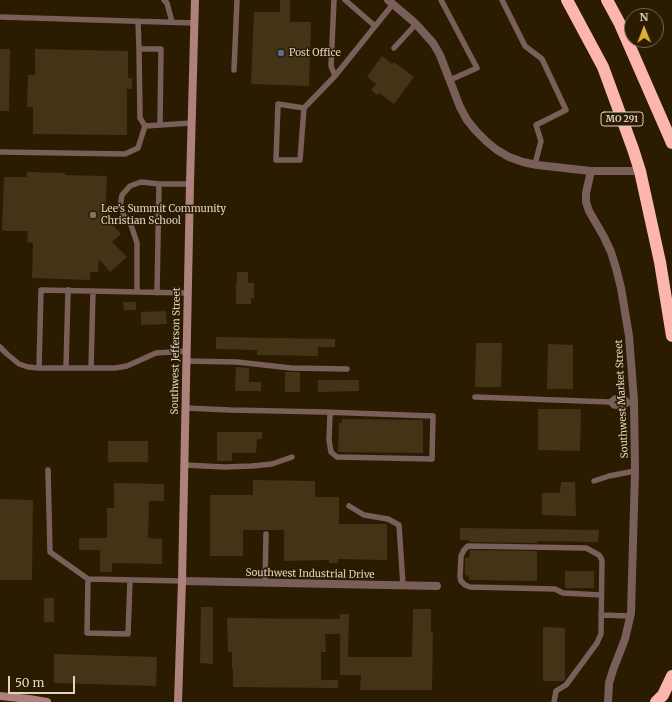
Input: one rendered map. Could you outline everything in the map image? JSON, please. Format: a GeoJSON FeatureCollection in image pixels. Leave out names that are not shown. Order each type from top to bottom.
{"type":"FeatureCollection","features":[{"type":"Feature","properties":{"kind":"highway","name":"MO 291"},"geometry":{"type":"LineString","coordinates":[[567,0],[602,67],[634,149],[660,262],[672,336]]}},
{"type":"Feature","properties":{"kind":"highway","name":"MO 291"},"geometry":{"type":"LineString","coordinates":[[607,0],[620,24],[672,144]]}},
{"type":"Feature","properties":{"kind":"highway"},"geometry":{"type":"LineString","coordinates":[[656,702],[663,695],[672,676]]}},
{"type":"Feature","properties":{"kind":"street","name":"Southwest Jefferson Street"},"geometry":{"type":"LineString","coordinates":[[178,702],[195,0]]}},
{"type":"Feature","properties":{"kind":"street"},"geometry":{"type":"LineString","coordinates":[[390,2],[416,24],[433,43],[440,55],[460,107],[467,120],[486,142],[496,150],[509,157],[534,164],[591,171],[640,171]]}},
{"type":"Feature","properties":{"kind":"street","name":"Southwest Market Street"},"geometry":{"type":"LineString","coordinates":[[591,171],[586,193],[586,202],[589,211],[611,252],[621,288],[632,364],[635,471],[632,601],[624,639],[609,683],[608,702]]}},
{"type":"Feature","properties":{"kind":"street","name":"Southwest Industrial Drive"},"geometry":{"type":"LineString","coordinates":[[182,581],[437,586]]}},
{"type":"Feature","properties":{"kind":"street"},"geometry":{"type":"LineString","coordinates":[[0,696],[47,702]]}},
{"type":"Feature","properties":{"kind":"lane"},"geometry":{"type":"LineString","coordinates":[[164,0],[167,4],[172,22]]}},
{"type":"Feature","properties":{"kind":"lane"},"geometry":{"type":"LineString","coordinates":[[234,70],[237,0]]}},
{"type":"Feature","properties":{"kind":"lane"},"geometry":{"type":"LineString","coordinates":[[334,0],[331,66],[335,76]]}},
{"type":"Feature","properties":{"kind":"lane"},"geometry":{"type":"LineString","coordinates":[[345,0],[376,26]]}},
{"type":"Feature","properties":{"kind":"lane"},"geometry":{"type":"LineString","coordinates":[[441,0],[477,68],[450,80]]}},
{"type":"Feature","properties":{"kind":"lane"},"geometry":{"type":"LineString","coordinates":[[502,0],[525,46],[542,59],[566,110],[536,125],[541,141],[534,164]]}},
{"type":"Feature","properties":{"kind":"lane"},"geometry":{"type":"LineString","coordinates":[[304,108],[278,104],[276,160],[300,160],[304,108],[335,76],[376,26],[390,2]]}},
{"type":"Feature","properties":{"kind":"lane"},"geometry":{"type":"LineString","coordinates":[[0,17],[194,23]]}},
{"type":"Feature","properties":{"kind":"lane"},"geometry":{"type":"LineString","coordinates":[[0,152],[125,154],[138,148],[145,126],[140,118],[138,21]]}},
{"type":"Feature","properties":{"kind":"lane"},"geometry":{"type":"LineString","coordinates":[[394,48],[416,24]]}},
{"type":"Feature","properties":{"kind":"lane"},"geometry":{"type":"LineString","coordinates":[[139,49],[161,49],[160,125]]}},
{"type":"Feature","properties":{"kind":"lane"},"geometry":{"type":"LineString","coordinates":[[145,126],[192,124]]}},
{"type":"Feature","properties":{"kind":"lane"},"geometry":{"type":"LineString","coordinates":[[137,292],[137,243],[131,225],[124,216],[120,207],[122,195],[130,186],[140,182],[159,184],[190,184]]}},
{"type":"Feature","properties":{"kind":"lane"},"geometry":{"type":"LineString","coordinates":[[157,292],[159,184]]}},
{"type":"Feature","properties":{"kind":"lane"},"geometry":{"type":"LineString","coordinates":[[39,368],[41,290],[188,293]]}},
{"type":"Feature","properties":{"kind":"lane"},"geometry":{"type":"LineString","coordinates":[[66,368],[68,290]]}},
{"type":"Feature","properties":{"kind":"lane"},"geometry":{"type":"LineString","coordinates":[[91,368],[93,291]]}},
{"type":"Feature","properties":{"kind":"lane"},"geometry":{"type":"LineString","coordinates":[[0,347],[19,364],[39,368],[115,368],[127,366],[156,353],[186,351]]}},
{"type":"Feature","properties":{"kind":"lane"},"geometry":{"type":"LineString","coordinates":[[186,361],[237,362],[291,368],[347,369]]}},
{"type":"Feature","properties":{"kind":"lane"},"geometry":{"type":"LineString","coordinates":[[475,397],[610,402],[615,398],[624,398],[632,403]]}},
{"type":"Feature","properties":{"kind":"lane"},"geometry":{"type":"LineString","coordinates":[[185,408],[432,416],[432,459],[337,457],[331,452],[329,440],[330,413]]}},
{"type":"Feature","properties":{"kind":"lane"},"geometry":{"type":"LineString","coordinates":[[184,465],[225,467],[252,466],[272,464],[292,457]]}},
{"type":"Feature","properties":{"kind":"lane"},"geometry":{"type":"LineString","coordinates":[[48,470],[50,552],[88,579],[182,581]]}},
{"type":"Feature","properties":{"kind":"lane"},"geometry":{"type":"LineString","coordinates":[[594,481],[609,476],[635,471]]}},
{"type":"Feature","properties":{"kind":"lane"},"geometry":{"type":"LineString","coordinates":[[349,506],[364,514],[388,519],[398,525],[403,585]]}},
{"type":"Feature","properties":{"kind":"lane"},"geometry":{"type":"LineString","coordinates":[[266,534],[266,583]]}},
{"type":"Feature","properties":{"kind":"lane"},"geometry":{"type":"LineString","coordinates":[[554,702],[556,692],[566,685],[597,643],[601,634],[602,560],[599,555],[586,548],[468,546],[461,556],[461,581],[470,587],[555,589],[563,592],[601,594]]}},
{"type":"Feature","properties":{"kind":"lane"},"geometry":{"type":"LineString","coordinates":[[88,579],[87,633],[121,634],[128,634],[130,580]]}},
{"type":"Feature","properties":{"kind":"lane"},"geometry":{"type":"LineString","coordinates":[[601,615],[630,616]]}},
{"type":"Feature","properties":{"kind":"building","name":"Post Office"},"geometry":{"type":"Polygon","coordinates":[[[280,0],[290,0],[290,22],[311,22],[309,86],[251,84],[254,12],[280,12],[280,0]]]}},
{"type":"Feature","properties":{"kind":"building"},"geometry":{"type":"Polygon","coordinates":[[[0,49],[10,49],[9,111],[0,111],[0,49]]]}},
{"type":"Feature","properties":{"kind":"building"},"geometry":{"type":"Polygon","coordinates":[[[35,49],[128,51],[128,78],[132,78],[132,89],[127,89],[127,135],[33,134],[33,107],[27,107],[28,75],[35,75],[35,49]]]}},
{"type":"Feature","properties":{"kind":"building"},"geometry":{"type":"Polygon","coordinates":[[[382,56],[392,64],[394,62],[414,77],[394,104],[379,93],[377,95],[371,90],[376,84],[367,77],[382,56]]]}},
{"type":"Feature","properties":{"kind":"building"},"geometry":{"type":"Polygon","coordinates":[[[27,172],[107,176],[105,225],[113,225],[121,234],[112,242],[127,257],[110,272],[99,259],[98,272],[90,272],[90,280],[32,278],[33,243],[27,242],[28,231],[4,231],[2,229],[4,177],[27,177],[27,172]]]}},
{"type":"Feature","properties":{"kind":"building"},"geometry":{"type":"Polygon","coordinates":[[[237,272],[248,272],[248,283],[254,283],[254,298],[251,298],[251,304],[236,304],[237,272]]]}},
{"type":"Feature","properties":{"kind":"building"},"geometry":{"type":"Polygon","coordinates":[[[123,302],[136,302],[136,310],[124,310],[123,302]]]}},
{"type":"Feature","properties":{"kind":"building"},"geometry":{"type":"Polygon","coordinates":[[[166,311],[167,324],[141,325],[141,312],[166,311]]]}},
{"type":"Feature","properties":{"kind":"building"},"geometry":{"type":"Polygon","coordinates":[[[216,337],[335,339],[335,347],[318,347],[318,356],[257,355],[257,350],[216,349],[216,337]]]}},
{"type":"Feature","properties":{"kind":"building"},"geometry":{"type":"Polygon","coordinates":[[[476,343],[502,343],[501,387],[475,387],[476,343]]]}},
{"type":"Feature","properties":{"kind":"building"},"geometry":{"type":"Polygon","coordinates":[[[548,344],[573,345],[573,389],[547,389],[548,344]]]}},
{"type":"Feature","properties":{"kind":"building"},"geometry":{"type":"Polygon","coordinates":[[[236,367],[249,368],[249,382],[261,382],[261,391],[235,391],[236,367]]]}},
{"type":"Feature","properties":{"kind":"building"},"geometry":{"type":"Polygon","coordinates":[[[285,372],[300,372],[300,392],[285,392],[285,372]]]}},
{"type":"Feature","properties":{"kind":"building"},"geometry":{"type":"Polygon","coordinates":[[[318,380],[359,380],[359,391],[318,392],[318,380]]]}},
{"type":"Feature","properties":{"kind":"building"},"geometry":{"type":"Polygon","coordinates":[[[538,409],[581,409],[580,451],[538,450],[538,409]]]}},
{"type":"Feature","properties":{"kind":"building"},"geometry":{"type":"Polygon","coordinates":[[[342,419],[423,420],[423,453],[338,452],[339,423],[342,423],[342,419]]]}},
{"type":"Feature","properties":{"kind":"building"},"geometry":{"type":"Polygon","coordinates":[[[217,432],[262,432],[262,439],[257,439],[256,453],[232,453],[232,461],[217,461],[217,432]]]}},
{"type":"Feature","properties":{"kind":"building"},"geometry":{"type":"Polygon","coordinates":[[[108,441],[148,441],[148,462],[108,462],[108,441]]]}},
{"type":"Feature","properties":{"kind":"building"},"geometry":{"type":"Polygon","coordinates":[[[253,480],[315,481],[315,497],[339,497],[339,524],[387,524],[387,560],[338,559],[338,563],[329,563],[329,560],[284,561],[284,530],[243,530],[243,556],[210,556],[210,495],[253,495],[253,480]]]}},
{"type":"Feature","properties":{"kind":"building"},"geometry":{"type":"Polygon","coordinates":[[[561,482],[575,482],[576,516],[542,515],[542,493],[560,493],[561,482]]]}},
{"type":"Feature","properties":{"kind":"building"},"geometry":{"type":"Polygon","coordinates":[[[114,483],[164,484],[164,501],[149,501],[148,538],[162,539],[162,564],[112,563],[112,572],[100,572],[100,550],[79,550],[79,538],[107,538],[107,508],[114,508],[114,483]]]}},
{"type":"Feature","properties":{"kind":"building"},"geometry":{"type":"Polygon","coordinates":[[[0,499],[33,500],[32,580],[0,580],[0,499]]]}},
{"type":"Feature","properties":{"kind":"building"},"geometry":{"type":"Polygon","coordinates":[[[460,528],[599,530],[598,542],[537,541],[537,543],[469,542],[469,540],[460,540],[460,528]]]}},
{"type":"Feature","properties":{"kind":"building"},"geometry":{"type":"Polygon","coordinates":[[[470,550],[537,551],[537,581],[469,580],[469,576],[465,575],[465,558],[469,557],[470,550]]]}},
{"type":"Feature","properties":{"kind":"building"},"geometry":{"type":"Polygon","coordinates":[[[565,571],[594,571],[594,588],[565,588],[565,571]]]}},
{"type":"Feature","properties":{"kind":"building"},"geometry":{"type":"Polygon","coordinates":[[[44,598],[54,598],[54,622],[44,622],[44,598]]]}},
{"type":"Feature","properties":{"kind":"building"},"geometry":{"type":"Polygon","coordinates":[[[201,607],[213,607],[213,664],[200,663],[201,607]]]}},
{"type":"Feature","properties":{"kind":"building"},"geometry":{"type":"Polygon","coordinates":[[[413,609],[431,609],[431,633],[433,633],[432,690],[360,690],[361,675],[340,675],[340,634],[325,634],[326,652],[321,652],[321,680],[338,680],[338,688],[233,687],[232,652],[228,652],[227,618],[340,619],[340,614],[349,614],[348,657],[412,657],[413,609]]]}},
{"type":"Feature","properties":{"kind":"building"},"geometry":{"type":"Polygon","coordinates":[[[543,627],[565,628],[565,680],[563,681],[543,681],[543,627]]]}},
{"type":"Feature","properties":{"kind":"building"},"geometry":{"type":"Polygon","coordinates":[[[54,654],[157,657],[156,686],[54,683],[54,654]]]}},
{"type":"Feature","properties":{"kind":"place","name":"Post Office"},"geometry":{"type":"Point","coordinates":[281,53]}},
{"type":"Feature","properties":{"kind":"place","name":"Lee's Summit Community Christian School"},"geometry":{"type":"Point","coordinates":[93,215]}}]}
